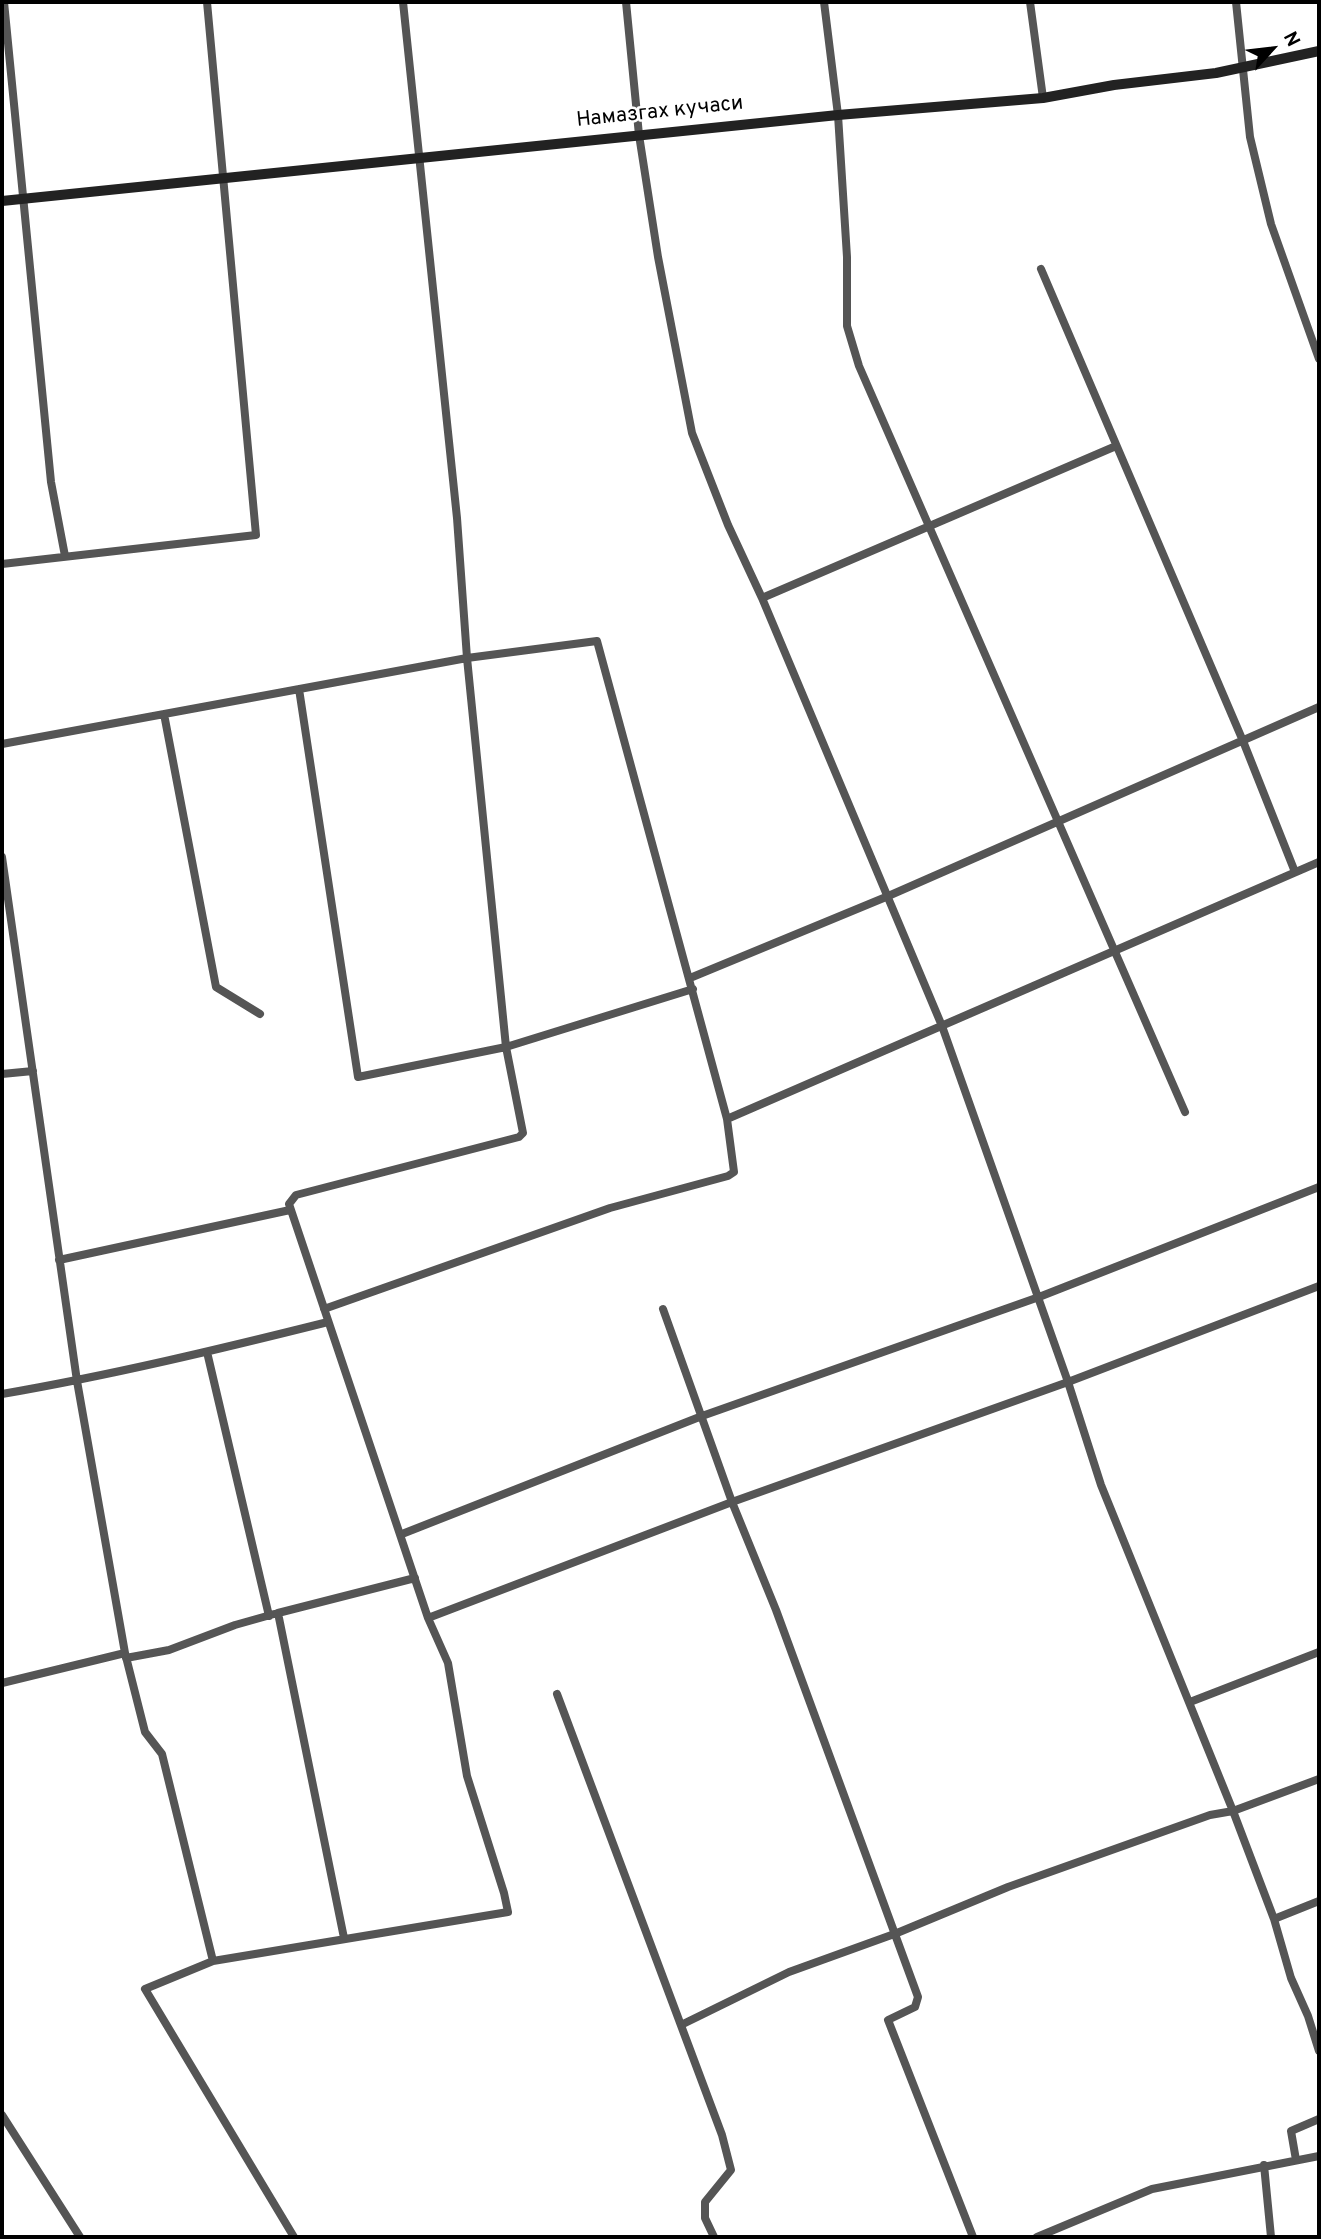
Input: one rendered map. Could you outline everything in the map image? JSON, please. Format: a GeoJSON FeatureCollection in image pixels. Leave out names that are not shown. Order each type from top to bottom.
{"type":"FeatureCollection","features":[{"type":"Feature","properties":{"kind":"street"},"geometry":{"type":"LineString","coordinates":[[4,2],[51,482],[65,556]]}},
{"type":"Feature","properties":{"kind":"street"},"geometry":{"type":"LineString","coordinates":[[2,564],[256,535],[207,2]]}},
{"type":"Feature","properties":{"kind":"street"},"geometry":{"type":"LineString","coordinates":[[294,2237],[145,1989],[214,1961],[508,1912],[505,1893],[467,1776],[448,1663],[428,1618],[289,1204],[296,1195],[523,1133],[506,1047],[467,658],[457,518],[403,2]]}},
{"type":"Feature","properties":{"kind":"street"},"geometry":{"type":"LineString","coordinates":[[626,2],[639,135],[658,257],[692,433],[728,525],[762,598],[942,1026],[1039,1297],[1101,1485],[1233,1811],[1274,1919],[1291,1978],[1308,2016],[1319,2052]]}},
{"type":"Feature","properties":{"kind":"street"},"geometry":{"type":"LineString","coordinates":[[824,2],[838,115],[847,257],[847,326],[859,366],[1185,1112]]}},
{"type":"Feature","properties":{"kind":"street"},"geometry":{"type":"LineString","coordinates":[[1030,2],[1043,98]]}},
{"type":"Feature","properties":{"kind":"street"},"geometry":{"type":"LineString","coordinates":[[1236,2],[1250,137],[1271,224],[1319,359]]}},
{"type":"Feature","properties":{"kind":"street","name":"Намазгах кучаси"},"geometry":{"type":"LineString","coordinates":[[2,201],[838,115],[1043,98],[1242,67],[1319,51]]}},
{"type":"Feature","properties":{"kind":"street"},"geometry":{"type":"LineString","coordinates":[[1041,269],[1296,872]]}},
{"type":"Feature","properties":{"kind":"street"},"geometry":{"type":"LineString","coordinates":[[762,598],[1116,446]]}},
{"type":"Feature","properties":{"kind":"street"},"geometry":{"type":"LineString","coordinates":[[2,744],[467,658],[597,641],[727,1119],[734,1172],[728,1176],[610,1208],[324,1309]]}},
{"type":"Feature","properties":{"kind":"street"},"geometry":{"type":"LineString","coordinates":[[299,689],[358,1077],[506,1047],[693,989]]}},
{"type":"Feature","properties":{"kind":"street"},"geometry":{"type":"LineString","coordinates":[[690,978],[886,897],[1319,707]]}},
{"type":"Feature","properties":{"kind":"street"},"geometry":{"type":"LineString","coordinates":[[164,714],[216,987],[260,1014]]}},
{"type":"Feature","properties":{"kind":"street"},"geometry":{"type":"LineString","coordinates":[[2,857],[77,1381],[125,1655],[145,1732],[162,1755],[214,1961]]}},
{"type":"Feature","properties":{"kind":"street"},"geometry":{"type":"LineString","coordinates":[[727,1119],[1319,862]]}},
{"type":"Feature","properties":{"kind":"street"},"geometry":{"type":"LineString","coordinates":[[2,1074],[33,1071]]}},
{"type":"Feature","properties":{"kind":"street"},"geometry":{"type":"LineString","coordinates":[[402,1534],[702,1416],[1039,1297],[1319,1187]]}},
{"type":"Feature","properties":{"kind":"street"},"geometry":{"type":"LineString","coordinates":[[60,1260],[290,1210]]}},
{"type":"Feature","properties":{"kind":"street"},"geometry":{"type":"LineString","coordinates":[[428,1618],[732,1502],[1068,1382],[1319,1286]]}},
{"type":"Feature","properties":{"kind":"street"},"geometry":{"type":"LineString","coordinates":[[663,1309],[732,1502],[776,1610],[897,1933],[918,1997],[915,2007],[888,2020],[973,2237]]}},
{"type":"Feature","properties":{"kind":"street"},"geometry":{"type":"LineString","coordinates":[[2,1394],[77,1381],[328,1322]]}},
{"type":"Feature","properties":{"kind":"street"},"geometry":{"type":"LineString","coordinates":[[207,1352],[274,1614],[344,1938]]}},
{"type":"Feature","properties":{"kind":"street"},"geometry":{"type":"LineString","coordinates":[[2,1683],[125,1655],[169,1650],[212,1633],[274,1614],[415,1578]]}},
{"type":"Feature","properties":{"kind":"street"},"geometry":{"type":"LineString","coordinates":[[1190,1703],[1319,1652]]}},
{"type":"Feature","properties":{"kind":"street"},"geometry":{"type":"LineString","coordinates":[[557,1694],[722,2135],[731,2170],[705,2202],[705,2218],[713,2237]]}},
{"type":"Feature","properties":{"kind":"street"},"geometry":{"type":"LineString","coordinates":[[681,2025],[789,1972],[897,1933],[1008,1887],[1319,1779]]}},
{"type":"Feature","properties":{"kind":"street"},"geometry":{"type":"LineString","coordinates":[[1274,1919],[1319,1901]]}},
{"type":"Feature","properties":{"kind":"street"},"geometry":{"type":"LineString","coordinates":[[1308,2016],[1319,2012]]}},
{"type":"Feature","properties":{"kind":"street"},"geometry":{"type":"LineString","coordinates":[[2,2115],[80,2237]]}},
{"type":"Feature","properties":{"kind":"street"},"geometry":{"type":"LineString","coordinates":[[1296,2160],[1291,2131],[1319,2119]]}},
{"type":"Feature","properties":{"kind":"street"},"geometry":{"type":"LineString","coordinates":[[2,2135],[11,2129]]}},
{"type":"Feature","properties":{"kind":"street"},"geometry":{"type":"LineString","coordinates":[[1037,2237],[1152,2189],[1319,2156]]}},
{"type":"Feature","properties":{"kind":"street"},"geometry":{"type":"LineString","coordinates":[[1264,2165],[1271,2237]]}}]}
